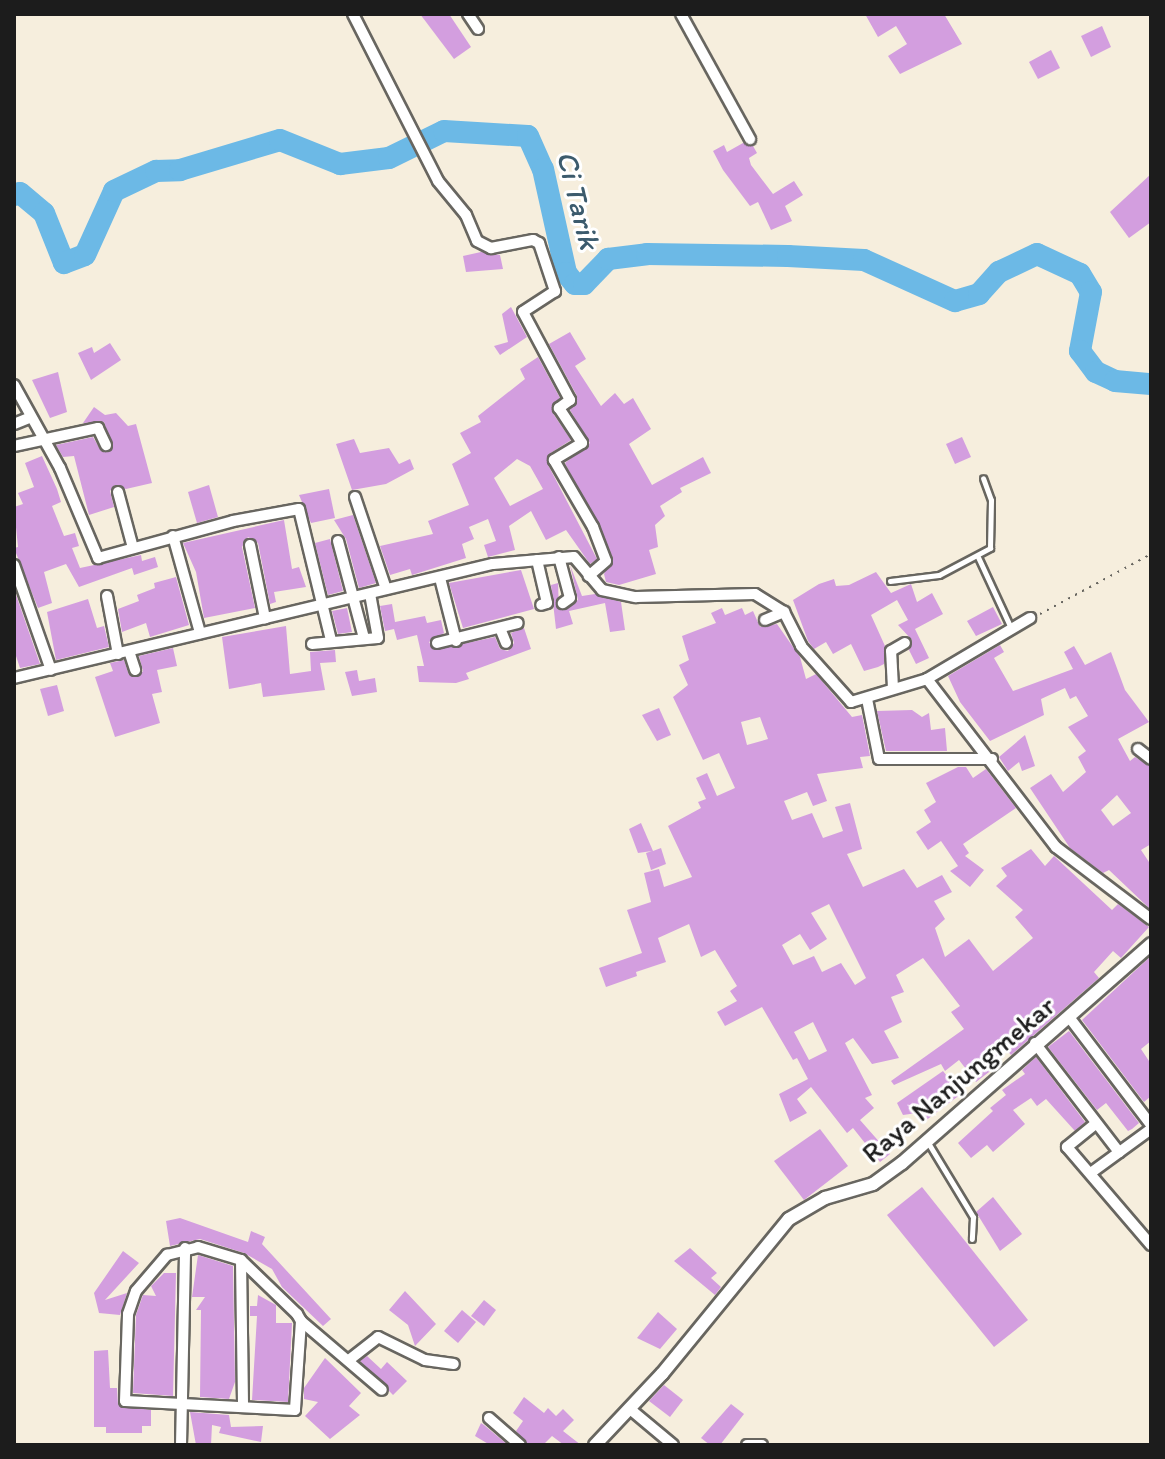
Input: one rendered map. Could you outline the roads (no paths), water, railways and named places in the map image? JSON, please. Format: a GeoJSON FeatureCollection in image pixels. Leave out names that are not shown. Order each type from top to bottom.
{"type":"FeatureCollection","features":[{"type":"Feature","properties":{"kind":"street"},"geometry":{"type":"LineString","coordinates":[[353,14],[421,144],[478,242],[491,248],[533,240],[539,243],[555,291],[523,312],[570,400],[559,408],[582,443],[554,460],[593,527],[606,561],[589,576]]}},
{"type":"Feature","properties":{"kind":"street"},"geometry":{"type":"LineString","coordinates":[[468,14],[478,29]]}},
{"type":"Feature","properties":{"kind":"street"},"geometry":{"type":"LineString","coordinates":[[681,14],[750,139]]}},
{"type":"Feature","properties":{"kind":"street"},"geometry":{"type":"LineString","coordinates":[[14,385],[45,443],[93,553],[104,557],[173,536],[299,509],[331,640]]}},
{"type":"Feature","properties":{"kind":"street"},"geometry":{"type":"LineString","coordinates":[[14,424],[31,417]]}},
{"type":"Feature","properties":{"kind":"street"},"geometry":{"type":"LineString","coordinates":[[14,446],[45,443],[98,428],[106,445]]}},
{"type":"Feature","properties":{"kind":"street"},"geometry":{"type":"LineString","coordinates":[[118,492],[133,548]]}},
{"type":"Feature","properties":{"kind":"street"},"geometry":{"type":"LineString","coordinates":[[355,497],[386,589]]}},
{"type":"Feature","properties":{"kind":"street"},"geometry":{"type":"LineString","coordinates":[[173,536],[200,633]]}},
{"type":"Feature","properties":{"kind":"street"},"geometry":{"type":"LineString","coordinates":[[338,541],[364,638]]}},
{"type":"Feature","properties":{"kind":"street"},"geometry":{"type":"LineString","coordinates":[[250,545],[265,618]]}},
{"type":"Feature","properties":{"kind":"street"},"geometry":{"type":"LineString","coordinates":[[559,557],[570,598],[563,603]]}},
{"type":"Feature","properties":{"kind":"street"},"geometry":{"type":"LineString","coordinates":[[14,678],[386,589],[559,557],[578,558],[589,576],[609,593],[686,599],[755,594],[784,612],[829,684],[851,702],[927,679],[1030,618]]}},
{"type":"Feature","properties":{"kind":"street"},"geometry":{"type":"LineString","coordinates":[[537,560],[547,603],[541,605]]}},
{"type":"Feature","properties":{"kind":"street"},"geometry":{"type":"LineString","coordinates":[[14,565],[51,670]]}},
{"type":"Feature","properties":{"kind":"street"},"geometry":{"type":"LineString","coordinates":[[440,578],[456,641]]}},
{"type":"Feature","properties":{"kind":"street"},"geometry":{"type":"LineString","coordinates":[[312,644],[380,635],[370,594]]}},
{"type":"Feature","properties":{"kind":"street"},"geometry":{"type":"LineString","coordinates":[[107,596],[124,653],[135,670]]}},
{"type":"Feature","properties":{"kind":"street"},"geometry":{"type":"LineString","coordinates":[[765,620],[784,612]]}},
{"type":"Feature","properties":{"kind":"street"},"geometry":{"type":"LineString","coordinates":[[437,643],[456,641],[518,623]]}},
{"type":"Feature","properties":{"kind":"street"},"geometry":{"type":"LineString","coordinates":[[500,628],[506,643]]}},
{"type":"Feature","properties":{"kind":"street"},"geometry":{"type":"LineString","coordinates":[[893,688],[891,651],[905,643]]}},
{"type":"Feature","properties":{"kind":"street"},"geometry":{"type":"LineString","coordinates":[[927,679],[992,759],[1056,847],[1151,919]]}},
{"type":"Feature","properties":{"kind":"street"},"geometry":{"type":"LineString","coordinates":[[867,699],[879,759],[992,759]]}},
{"type":"Feature","properties":{"kind":"street"},"geometry":{"type":"LineString","coordinates":[[1138,749],[1151,759]]}},
{"type":"Feature","properties":{"kind":"street","name":"Raya Nanjungmekar"},"geometry":{"type":"LineString","coordinates":[[595,1445],[662,1374],[789,1219],[825,1198],[873,1184],[1151,944]]}},
{"type":"Feature","properties":{"kind":"street"},"geometry":{"type":"LineString","coordinates":[[1069,1017],[1151,1127],[1092,1172]]}},
{"type":"Feature","properties":{"kind":"street"},"geometry":{"type":"LineString","coordinates":[[1035,1043],[1094,1125],[1119,1152]]}},
{"type":"Feature","properties":{"kind":"street"},"geometry":{"type":"LineString","coordinates":[[1094,1125],[1067,1144],[1151,1245]]}},
{"type":"Feature","properties":{"kind":"street"},"geometry":{"type":"LineString","coordinates":[[181,1445],[185,1248]]}},
{"type":"Feature","properties":{"kind":"street"},"geometry":{"type":"LineString","coordinates":[[301,1321],[297,1408],[131,1403],[124,1397],[128,1314],[136,1291],[167,1255],[185,1248],[214,1250],[241,1260],[301,1321],[382,1390]]}},
{"type":"Feature","properties":{"kind":"street"},"geometry":{"type":"LineString","coordinates":[[241,1260],[243,1407]]}},
{"type":"Feature","properties":{"kind":"street"},"geometry":{"type":"LineString","coordinates":[[349,1360],[378,1337],[425,1360],[454,1364]]}},
{"type":"Feature","properties":{"kind":"street"},"geometry":{"type":"LineString","coordinates":[[630,1409],[673,1445]]}},
{"type":"Feature","properties":{"kind":"street"},"geometry":{"type":"LineString","coordinates":[[489,1418],[520,1445]]}},
{"type":"Feature","properties":{"kind":"street"},"geometry":{"type":"LineString","coordinates":[[747,1445],[762,1445]]}},
{"type":"Feature","properties":{"kind":"lane"},"geometry":{"type":"LineString","coordinates":[[890,581],[939,575],[978,557],[991,546],[991,500],[983,478]]}},
{"type":"Feature","properties":{"kind":"lane"},"geometry":{"type":"LineString","coordinates":[[978,557],[1011,628]]}},
{"type":"Feature","properties":{"kind":"lane"},"geometry":{"type":"LineString","coordinates":[[926,1140],[973,1217],[972,1239]]}},
{"type":"Feature","properties":{"kind":"waterway","name":"Ci Tarik"},"geometry":{"type":"LineString","coordinates":[[14,195],[20,193],[44,213],[64,263],[85,255],[114,191],[156,171],[180,170],[280,140],[340,164],[389,158],[444,131],[528,136],[543,169],[566,273],[575,284],[584,284],[608,259],[647,254],[788,256],[864,260],[955,301],[979,294],[999,272],[1037,254],[1080,274],[1091,292],[1080,351],[1096,372],[1115,381],[1151,384]]}}]}
